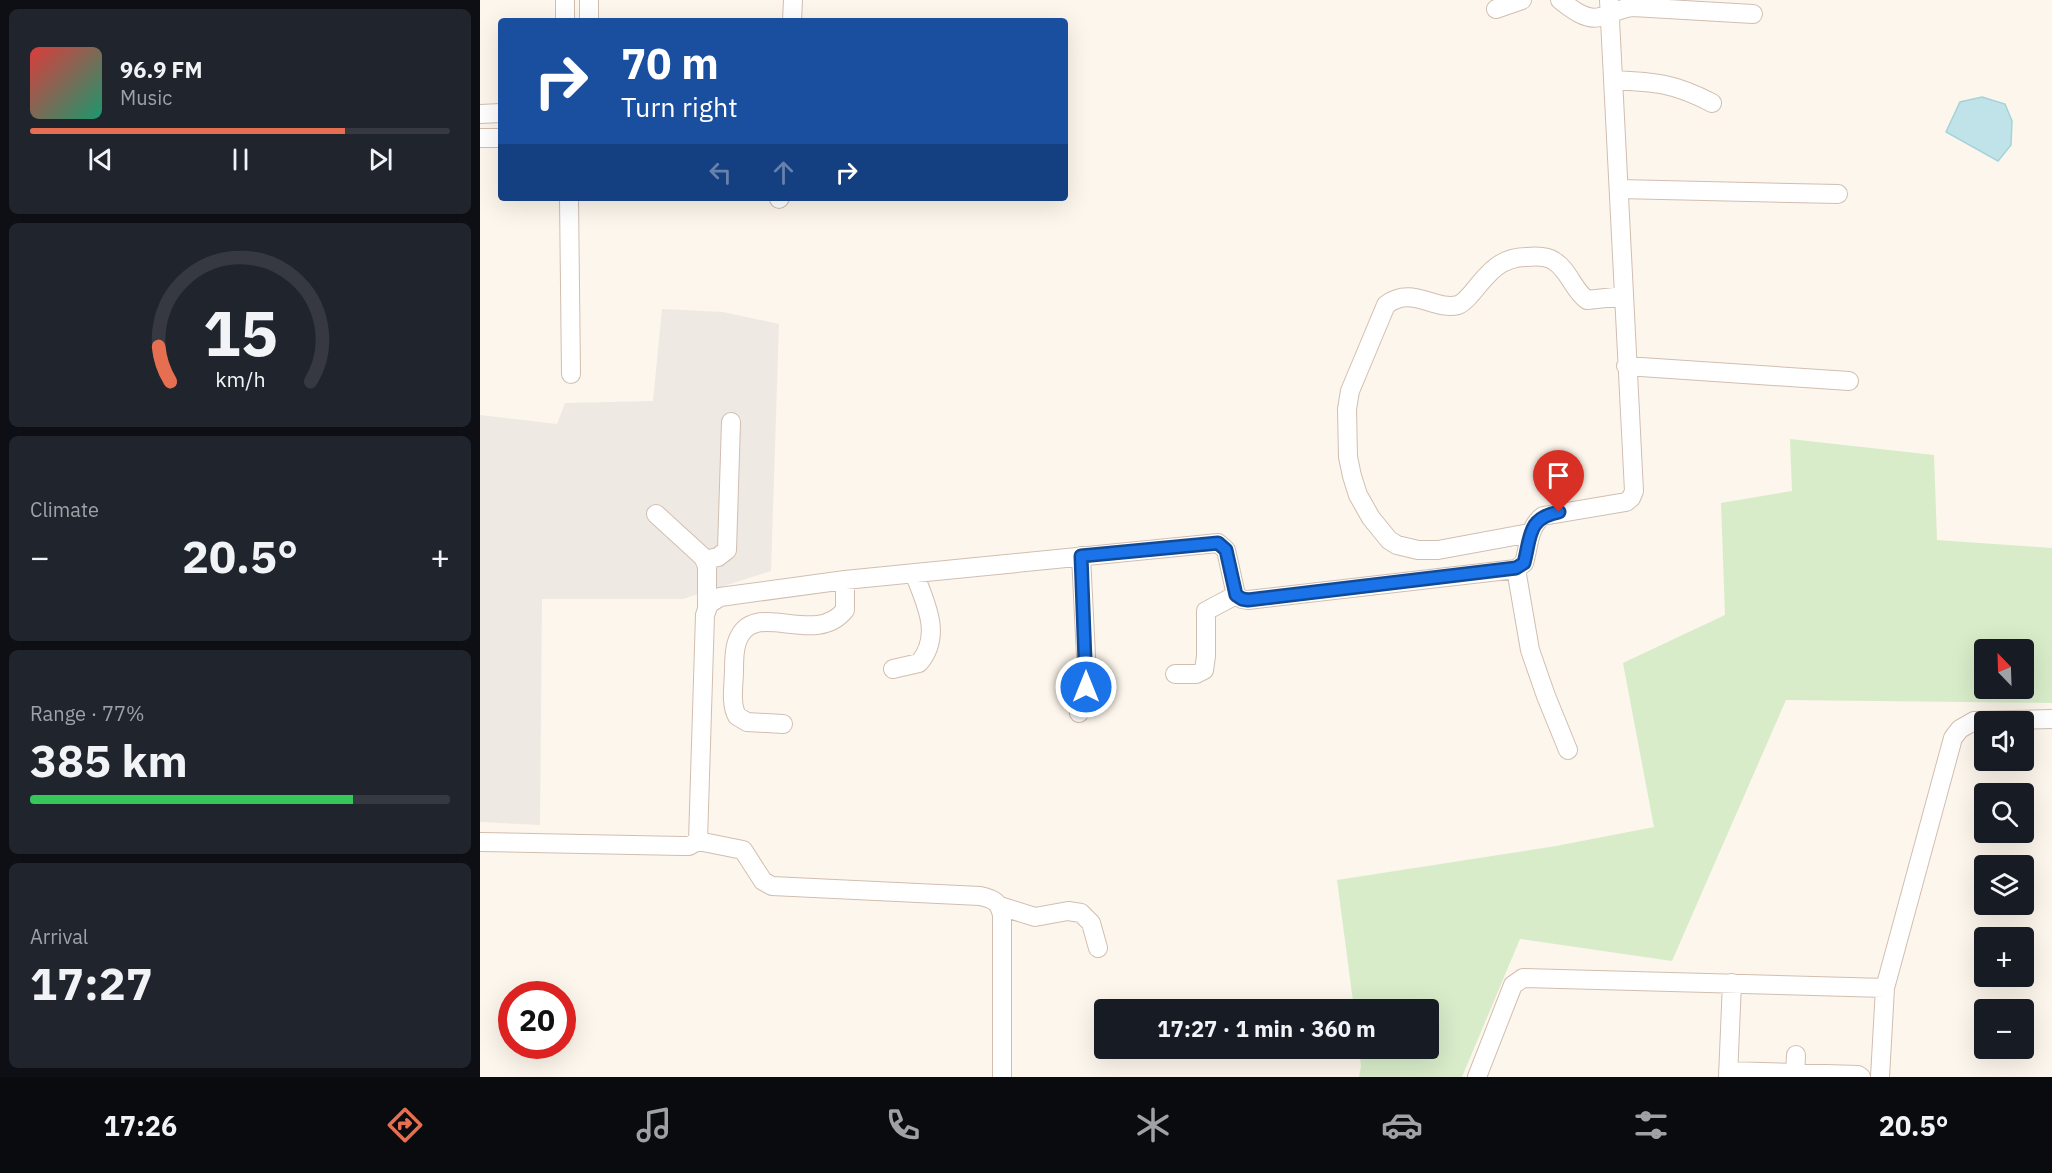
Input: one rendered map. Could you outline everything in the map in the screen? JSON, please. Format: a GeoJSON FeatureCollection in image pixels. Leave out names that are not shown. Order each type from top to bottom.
{"type":"FeatureCollection","features":[{"type":"Feature","properties":{"kind":"street"},"geometry":{"type":"LineString","coordinates":[[565,0],[566,18]]}},
{"type":"Feature","properties":{"kind":"street"},"geometry":{"type":"LineString","coordinates":[[589,0],[589,18]]}},
{"type":"Feature","properties":{"kind":"street"},"geometry":{"type":"LineString","coordinates":[[792,18],[793,0]]}},
{"type":"Feature","properties":{"kind":"street"},"geometry":{"type":"LineString","coordinates":[[1497,9],[1522,0]]}},
{"type":"Feature","properties":{"kind":"street"},"geometry":{"type":"LineString","coordinates":[[1560,0],[1588,17],[1597,18],[1610,7],[1753,14]]}},
{"type":"Feature","properties":{"kind":"street"},"geometry":{"type":"LineString","coordinates":[[698,842],[705,615],[713,600],[726,595],[845,580],[1218,543],[1226,550],[1236,595],[1248,600],[1516,568],[1524,563],[1530,533],[1539,519],[1548,514],[1622,504],[1631,498],[1634,491],[1610,7]]}},
{"type":"Feature","properties":{"kind":"street"},"geometry":{"type":"LineString","coordinates":[[1613,80],[1663,83],[1688,91],[1712,103]]}},
{"type":"Feature","properties":{"kind":"street"},"geometry":{"type":"LineString","coordinates":[[480,114],[498,113]]}},
{"type":"Feature","properties":{"kind":"street"},"geometry":{"type":"LineString","coordinates":[[480,138],[498,138]]}},
{"type":"Feature","properties":{"kind":"street"},"geometry":{"type":"LineString","coordinates":[[1619,189],[1838,194]]}},
{"type":"Feature","properties":{"kind":"street"},"geometry":{"type":"LineString","coordinates":[[569,201],[571,374]]}},
{"type":"Feature","properties":{"kind":"street"},"geometry":{"type":"LineString","coordinates":[[1530,533],[1437,550],[1406,548],[1389,540],[1381,532],[1358,495],[1352,476],[1348,457],[1347,420],[1350,391],[1386,305],[1396,299],[1418,298],[1457,305],[1465,300],[1490,271],[1511,258],[1536,256],[1553,260],[1559,264],[1577,291],[1587,300],[1624,296]]}},
{"type":"Feature","properties":{"kind":"street"},"geometry":{"type":"LineString","coordinates":[[1626,366],[1849,381]]}},
{"type":"Feature","properties":{"kind":"street"},"geometry":{"type":"LineString","coordinates":[[705,560],[718,557],[727,550],[731,422]]}},
{"type":"Feature","properties":{"kind":"street"},"geometry":{"type":"LineString","coordinates":[[656,514],[700,552],[705,560],[708,607]]}},
{"type":"Feature","properties":{"kind":"street"},"geometry":{"type":"LineString","coordinates":[[1079,713],[1087,676],[1081,556]]}},
{"type":"Feature","properties":{"kind":"street"},"geometry":{"type":"LineString","coordinates":[[1516,568],[1530,650],[1568,750]]}},
{"type":"Feature","properties":{"kind":"street"},"geometry":{"type":"LineString","coordinates":[[893,669],[919,663],[926,654],[932,633],[930,617],[914,573]]}},
{"type":"Feature","properties":{"kind":"street"},"geometry":{"type":"LineString","coordinates":[[783,724],[747,722],[737,716],[734,711],[737,642],[744,630],[754,624],[774,621],[810,627],[833,619],[845,610],[845,580]]}},
{"type":"Feature","properties":{"kind":"street"},"geometry":{"type":"LineString","coordinates":[[1176,674],[1196,674],[1204,670],[1206,611],[1236,595]]}},
{"type":"Feature","properties":{"kind":"street"},"geometry":{"type":"LineString","coordinates":[[1880,1077],[1885,988],[1956,733],[1966,724],[1974,721],[2052,719]]}},
{"type":"Feature","properties":{"kind":"street"},"geometry":{"type":"LineString","coordinates":[[480,842],[682,846],[698,842],[742,850],[763,880],[772,886],[980,896],[992,898],[1000,906],[1035,917],[1068,911],[1081,913],[1091,923],[1098,948]]}},
{"type":"Feature","properties":{"kind":"street"},"geometry":{"type":"LineString","coordinates":[[1000,906],[1002,915],[1002,1077]]}},
{"type":"Feature","properties":{"kind":"street"},"geometry":{"type":"LineString","coordinates":[[1477,1077],[1513,985],[1520,979],[1885,988]]}},
{"type":"Feature","properties":{"kind":"street"},"geometry":{"type":"LineString","coordinates":[[1732,983],[1728,1074],[1858,1075],[1861,1077]]}},
{"type":"Feature","properties":{"kind":"street"},"geometry":{"type":"LineString","coordinates":[[1796,1055],[1796,1075]]}},
{"type":"Feature","properties":{"kind":"shaded area"},"geometry":{"type":"Polygon","coordinates":[[[662,309],[723,312],[779,324],[771,571],[683,599],[542,599],[540,825],[480,822],[480,415],[557,424],[565,403],[653,401],[662,309]]]}},
{"type":"Feature","properties":{"kind":"green space"},"geometry":{"type":"Polygon","coordinates":[[[1790,439],[1934,455],[1937,540],[2052,548],[2052,703],[1786,700],[1672,961],[1520,939],[1462,1077],[1359,1077],[1360,1059],[1439,1059],[1439,999],[1353,999],[1337,880],[1556,846],[1654,827],[1623,663],[1725,615],[1721,503],[1792,491],[1790,439]]]}},
{"type":"Feature","properties":{"kind":"water"},"geometry":{"type":"Polygon","coordinates":[[[1982,97],[2005,104],[2012,121],[2011,145],[1998,161],[1946,132],[1960,102],[1982,97]]]}},
{"type":"Feature","properties":{"kind":"route"},"geometry":{"type":"LineString","coordinates":[[1086,687],[1081,556],[1218,543],[1225,547],[1236,595],[1248,600],[1516,568],[1524,563],[1530,533],[1539,519],[1559,512]]}}]}
